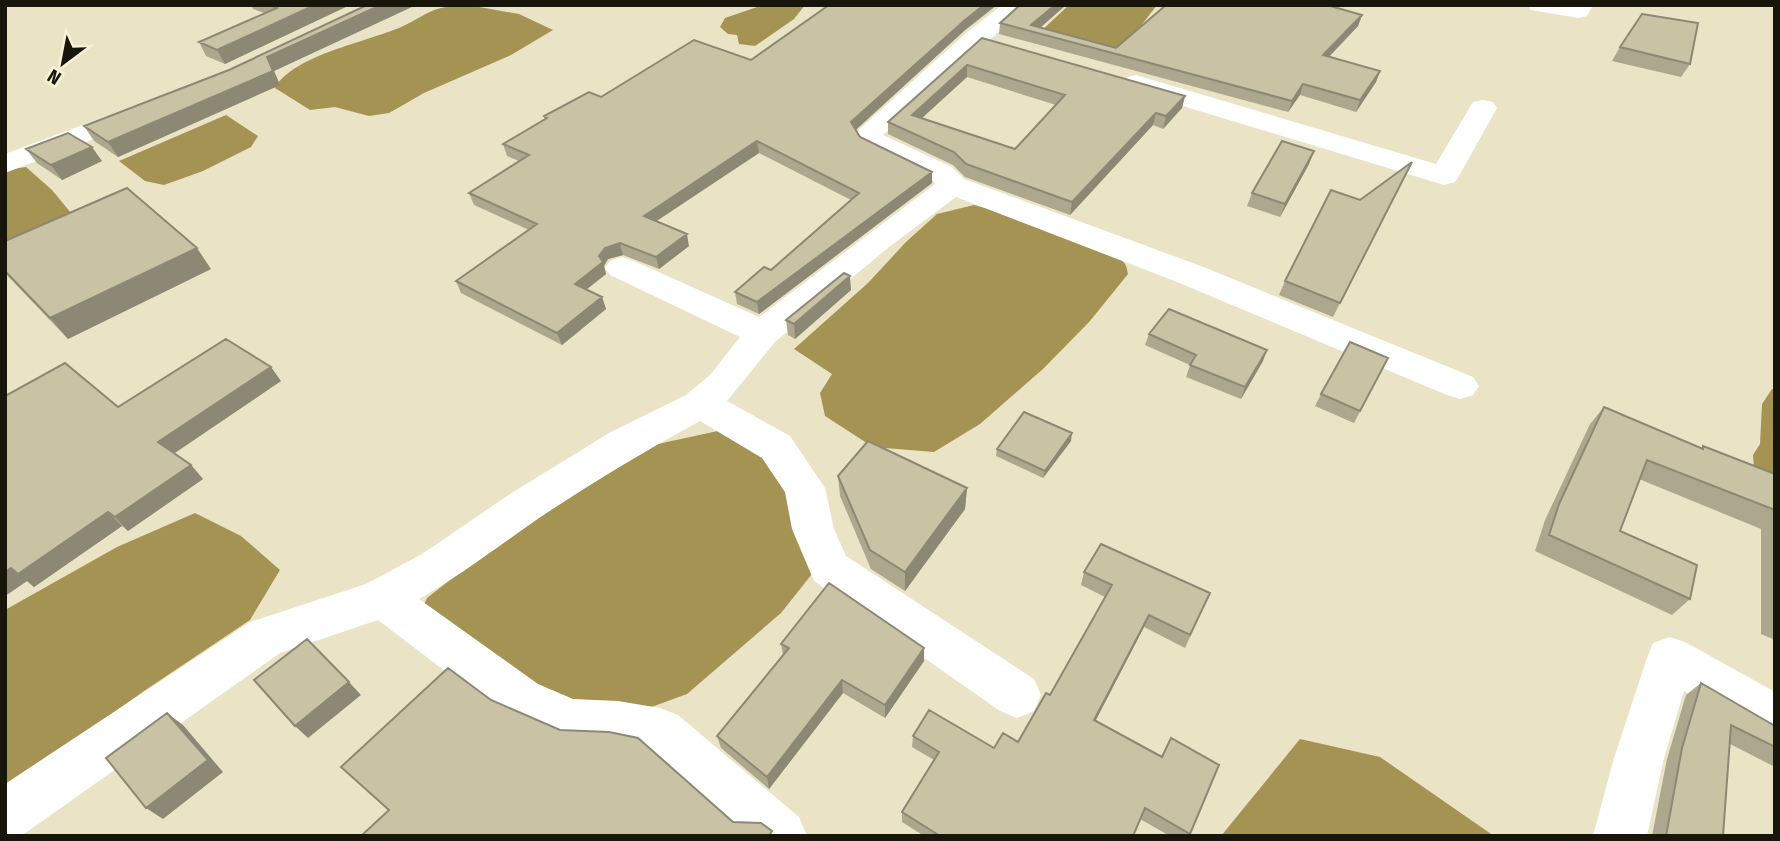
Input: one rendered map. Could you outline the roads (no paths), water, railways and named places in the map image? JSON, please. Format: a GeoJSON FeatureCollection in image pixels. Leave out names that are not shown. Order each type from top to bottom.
{"type":"FeatureCollection","features":[{"type":"Feature","properties":{"kind":"street"},"geometry":{"type":"LineString","coordinates":[[1017,5],[988,42],[868,134],[871,140],[942,173],[953,185],[1189,274],[1460,386]]}},
{"type":"Feature","properties":{"kind":"street"},"geometry":{"type":"LineString","coordinates":[[1539,5],[1579,11],[1581,5]]}},
{"type":"Feature","properties":{"kind":"street"},"geometry":{"type":"LineString","coordinates":[[1115,77],[1444,176],[1483,108]]}},
{"type":"Feature","properties":{"kind":"street"},"geometry":{"type":"LineString","coordinates":[[5,164],[166,101]]}},
{"type":"Feature","properties":{"kind":"street"},"geometry":{"type":"LineString","coordinates":[[5,816],[266,637],[346,613],[382,598],[438,566],[525,506],[623,444],[699,405],[723,384],[762,333],[878,240],[953,185]]}},
{"type":"Feature","properties":{"kind":"street"},"geometry":{"type":"LineString","coordinates":[[622,268],[762,333]]}},
{"type":"Feature","properties":{"kind":"street"},"geometry":{"type":"LineString","coordinates":[[699,405],[727,417],[776,447],[805,488],[813,530],[829,568],[1017,695]]}},
{"type":"Feature","properties":{"kind":"street"},"geometry":{"type":"LineString","coordinates":[[382,598],[521,700],[571,722],[618,724],[660,733],[780,836]]}},
{"type":"Feature","properties":{"kind":"street"},"geometry":{"type":"LineString","coordinates":[[1620,836],[1639,758],[1670,658],[1775,718]]}}]}
